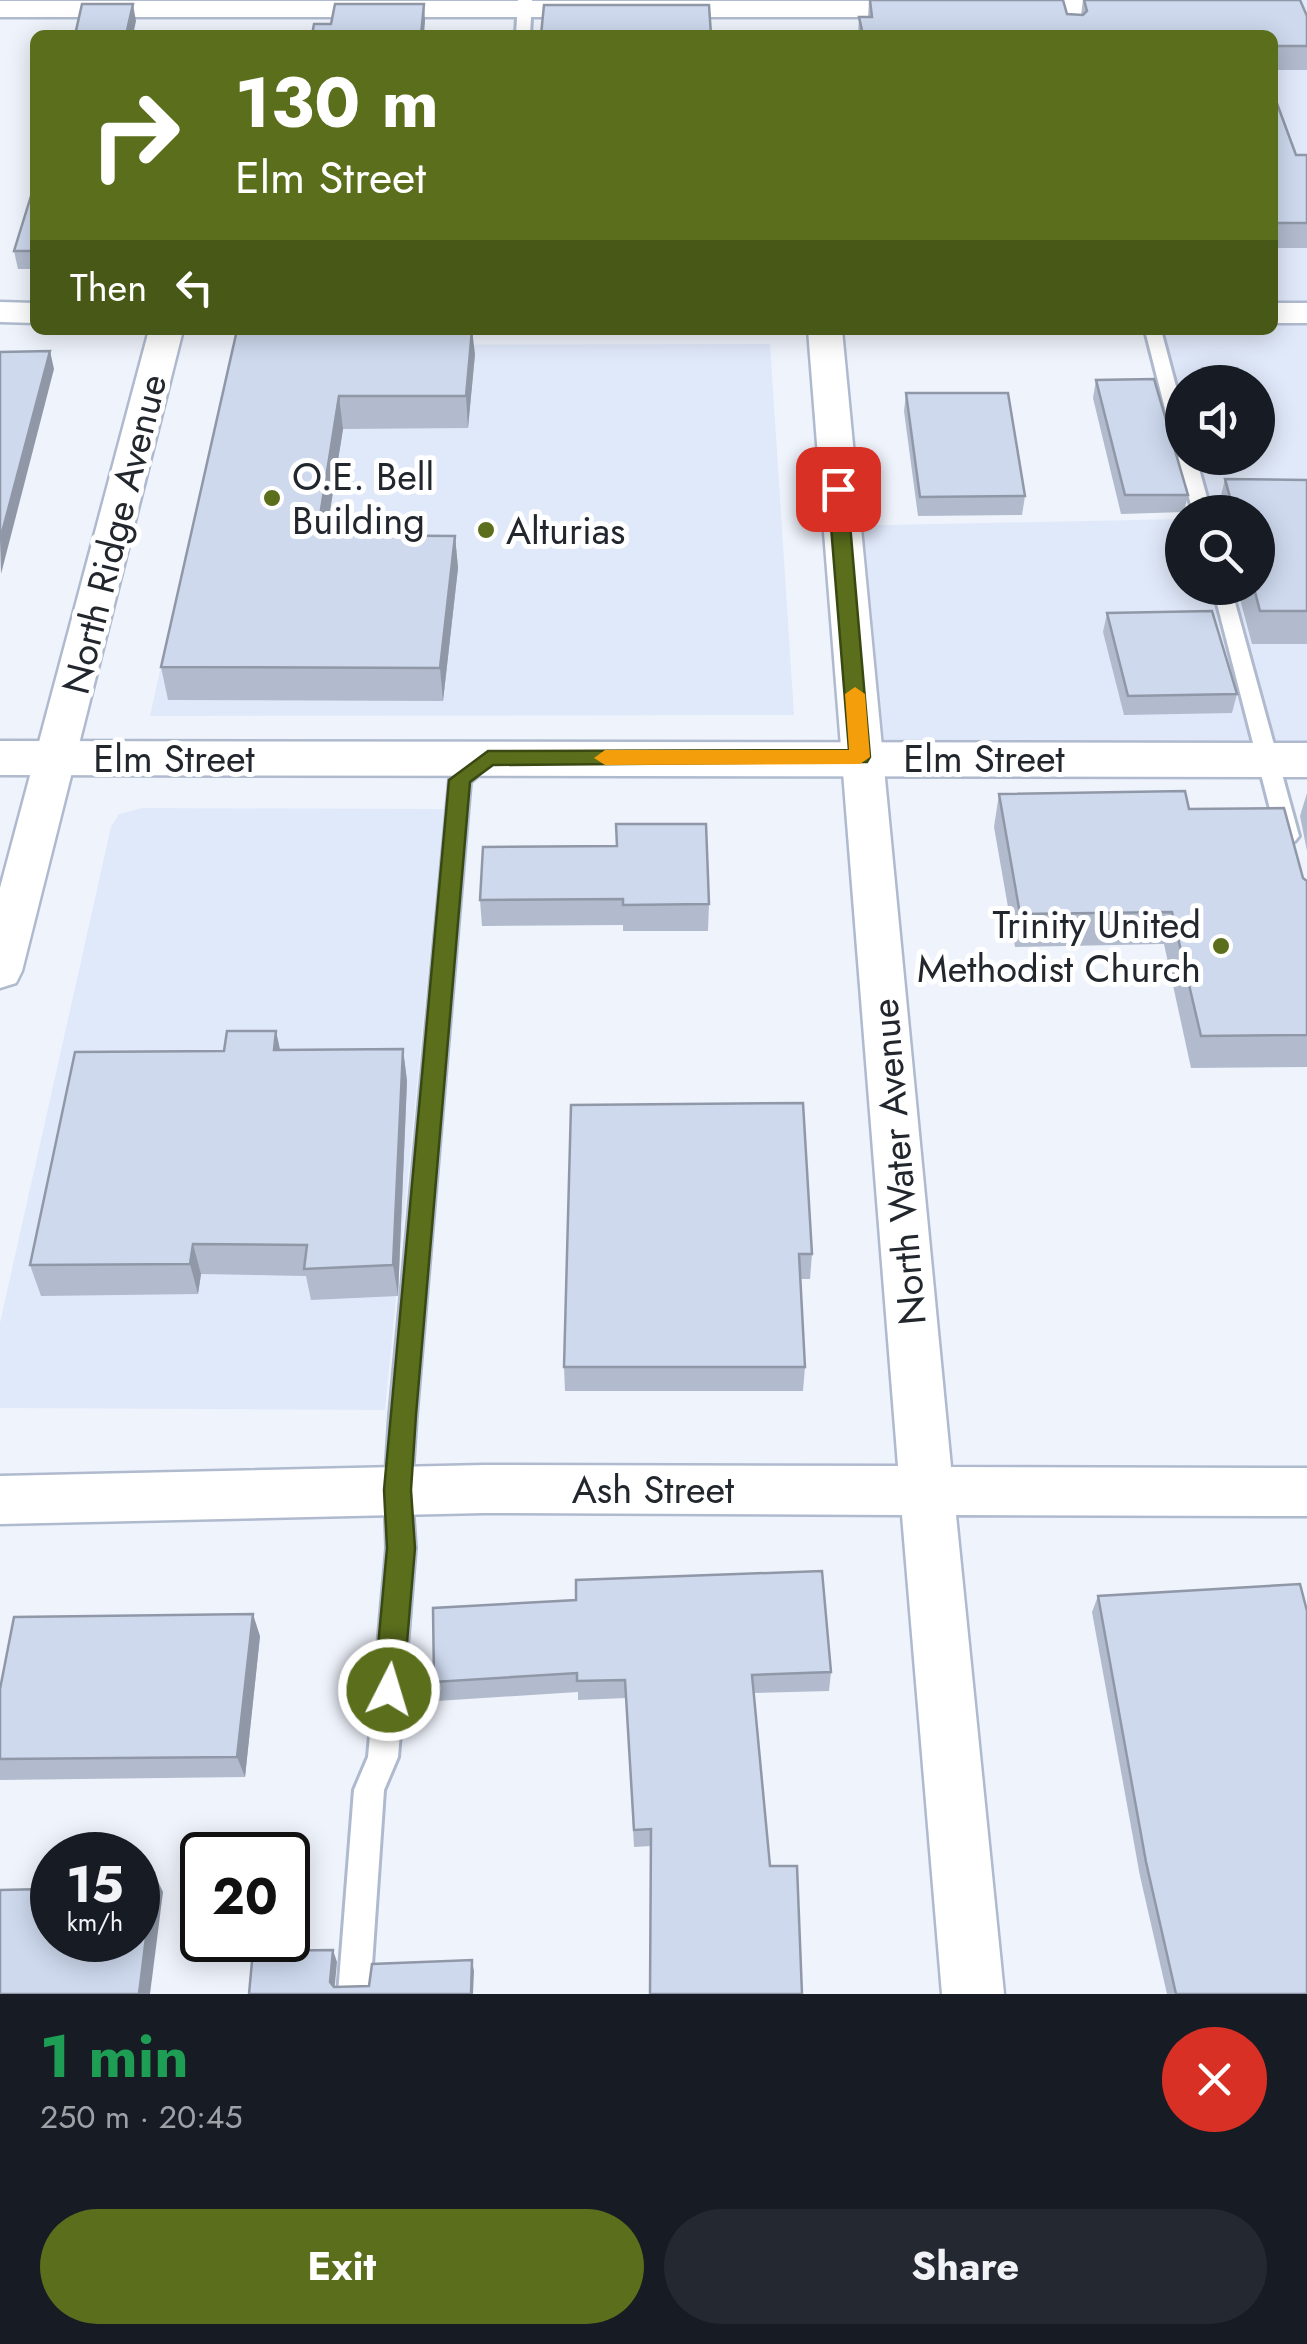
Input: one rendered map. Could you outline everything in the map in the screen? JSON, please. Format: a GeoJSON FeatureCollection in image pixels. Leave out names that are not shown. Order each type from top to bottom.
{"type":"FeatureCollection","features":[{"type":"Feature","properties":{"kind":"street"},"geometry":{"type":"LineString","coordinates":[[0,10],[246,15],[791,15],[1177,8]]}},
{"type":"Feature","properties":{"kind":"street"},"geometry":{"type":"LineString","coordinates":[[0,312],[30,313]]}},
{"type":"Feature","properties":{"kind":"street"},"geometry":{"type":"LineString","coordinates":[[1278,313],[1307,313]]}},
{"type":"Feature","properties":{"kind":"street","name":"North Ridge Avenue"},"geometry":{"type":"LineString","coordinates":[[0,970],[165,335]]}},
{"type":"Feature","properties":{"kind":"street","name":"North Water Avenue"},"geometry":{"type":"LineString","coordinates":[[825,335],[973,1994]]}},
{"type":"Feature","properties":{"kind":"street","name":"Elm Street"},"geometry":{"type":"LineString","coordinates":[[0,758],[1287,759]]}},
{"type":"Feature","properties":{"kind":"street","name":"Ash Street"},"geometry":{"type":"LineString","coordinates":[[0,1500],[398,1490],[929,1488],[1307,1492]]}},
{"type":"Feature","properties":{"kind":"lane"},"geometry":{"type":"LineString","coordinates":[[1155,335],[1165,373]]}},
{"type":"Feature","properties":{"kind":"lane"},"geometry":{"type":"LineString","coordinates":[[1228,605],[1287,759],[1293,855]]}},
{"type":"Feature","properties":{"kind":"lane"},"geometry":{"type":"LineString","coordinates":[[354,1994],[368,1790],[383,1757],[401,1548],[398,1490],[460,780],[488,758]]}},
{"type":"Feature","properties":{"kind":"shaded area"},"geometry":{"type":"Polygon","coordinates":[[[1064,0],[1307,0],[1307,760],[860,757],[841,526],[1165,519],[1165,605],[1275,605],[1275,495],[1197,495],[1192,475],[1275,475],[1275,365],[1165,365],[1165,376],[1154,335],[1278,335],[1278,30],[1242,30],[1064,0]]]}},
{"type":"Feature","properties":{"kind":"shaded area","name":"Alturias"},"geometry":{"type":"Polygon","coordinates":[[[770,344],[794,715],[150,716],[232,345],[770,344]]]}},
{"type":"Feature","properties":{"kind":"shaded area"},"geometry":{"type":"Polygon","coordinates":[[[142,808],[444,809],[385,1410],[0,1408],[0,1323],[111,827],[119,814],[142,808]]]}},
{"type":"Feature","properties":{"kind":"building"},"geometry":{"type":"Polygon","coordinates":[[[870,0],[1063,0],[1067,14],[1083,15],[1087,11],[1084,0],[1300,0],[1307,16],[1307,46],[1278,46],[1278,30],[862,30],[859,17],[872,17],[870,0]]]}},
{"type":"Feature","properties":{"kind":"building"},"geometry":{"type":"Polygon","coordinates":[[[82,4],[133,4],[127,30],[76,30],[82,4]]]}},
{"type":"Feature","properties":{"kind":"building"},"geometry":{"type":"Polygon","coordinates":[[[335,4],[424,4],[421,30],[313,30],[314,24],[331,24],[335,4]]]}},
{"type":"Feature","properties":{"kind":"building"},"geometry":{"type":"Polygon","coordinates":[[[544,5],[709,5],[711,30],[542,30],[544,5]]]}},
{"type":"Feature","properties":{"kind":"building"},"geometry":{"type":"Polygon","coordinates":[[[1278,106],[1296,155],[1307,155],[1307,223],[1278,223],[1278,106]]]}},
{"type":"Feature","properties":{"kind":"building"},"geometry":{"type":"Polygon","coordinates":[[[30,199],[30,251],[14,251],[30,199]]]}},
{"type":"Feature","properties":{"kind":"building","name":"O.E. Bell Building"},"geometry":{"type":"Polygon","coordinates":[[[236,335],[472,335],[466,396],[339,396],[317,535],[455,536],[440,668],[161,667],[236,335]]]}},
{"type":"Feature","properties":{"kind":"building"},"geometry":{"type":"Polygon","coordinates":[[[50,351],[0,540],[0,352],[50,351]]]}},
{"type":"Feature","properties":{"kind":"building"},"geometry":{"type":"Polygon","coordinates":[[[1154,379],[1165,417],[1165,475],[1182,475],[1188,495],[1125,495],[1096,380],[1154,379]]]}},
{"type":"Feature","properties":{"kind":"building"},"geometry":{"type":"Polygon","coordinates":[[[906,393],[1008,393],[1025,496],[920,497],[906,393]]]}},
{"type":"Feature","properties":{"kind":"building"},"geometry":{"type":"Polygon","coordinates":[[[1225,479],[1307,480],[1307,611],[1260,611],[1258,605],[1275,605],[1275,495],[1229,495],[1225,479]]]}},
{"type":"Feature","properties":{"kind":"building"},"geometry":{"type":"Polygon","coordinates":[[[1212,611],[1237,694],[1128,696],[1107,613],[1212,611]]]}},
{"type":"Feature","properties":{"kind":"building","name":"Trinity United Methodist Church"},"geometry":{"type":"Polygon","coordinates":[[[1185,791],[1189,809],[1284,808],[1307,881],[1307,1035],[1201,1036],[1172,912],[1020,914],[999,794],[1185,791]]]}},
{"type":"Feature","properties":{"kind":"building"},"geometry":{"type":"Polygon","coordinates":[[[616,824],[706,824],[709,904],[623,905],[623,899],[480,900],[483,847],[617,846],[616,824]]]}},
{"type":"Feature","properties":{"kind":"building"},"geometry":{"type":"Polygon","coordinates":[[[227,1031],[276,1031],[274,1050],[403,1049],[393,1265],[304,1269],[307,1245],[193,1244],[190,1264],[30,1265],[75,1052],[224,1051],[227,1031]]]}},
{"type":"Feature","properties":{"kind":"building"},"geometry":{"type":"Polygon","coordinates":[[[803,1103],[812,1254],[799,1254],[805,1367],[564,1367],[571,1105],[803,1103]]]}},
{"type":"Feature","properties":{"kind":"building"},"geometry":{"type":"Polygon","coordinates":[[[822,1571],[831,1672],[752,1675],[770,1866],[797,1866],[802,1994],[650,1994],[651,1829],[634,1830],[625,1680],[577,1681],[577,1673],[434,1682],[433,1608],[576,1600],[576,1580],[822,1571]]]}},
{"type":"Feature","properties":{"kind":"building"},"geometry":{"type":"Polygon","coordinates":[[[1300,1584],[1307,1611],[1307,1994],[1176,1994],[1146,1862],[1098,1596],[1300,1584]]]}},
{"type":"Feature","properties":{"kind":"building"},"geometry":{"type":"Polygon","coordinates":[[[253,1614],[237,1757],[0,1759],[0,1689],[14,1617],[253,1614]]]}},
{"type":"Feature","properties":{"kind":"building"},"geometry":{"type":"Polygon","coordinates":[[[30,1889],[30,1962],[143,1962],[139,1994],[0,1994],[0,1890],[30,1889]]]}},
{"type":"Feature","properties":{"kind":"building"},"geometry":{"type":"Polygon","coordinates":[[[310,1950],[333,1950],[330,1982],[334,1987],[369,1986],[372,1964],[472,1960],[471,1994],[249,1994],[252,1962],[310,1962],[310,1950]]]}},
{"type":"Feature","properties":{"kind":"slow traffic"},"geometry":{"type":"LineString","coordinates":[[605,758],[860,757],[855,694]]}},
{"type":"Feature","properties":{"kind":"place","name":"O.E. Bell Building"},"geometry":{"type":"Point","coordinates":[272,498]}},
{"type":"Feature","properties":{"kind":"place","name":"Alturias"},"geometry":{"type":"Point","coordinates":[486,530]}},
{"type":"Feature","properties":{"kind":"place","name":"Trinity United Methodist Church"},"geometry":{"type":"Point","coordinates":[1221,946]}},
{"type":"Feature","properties":{"kind":"route"},"geometry":{"type":"LineString","coordinates":[[389,1690],[401,1548],[398,1490],[403,1415],[460,780],[488,758],[860,757],[838,489]]}}]}
